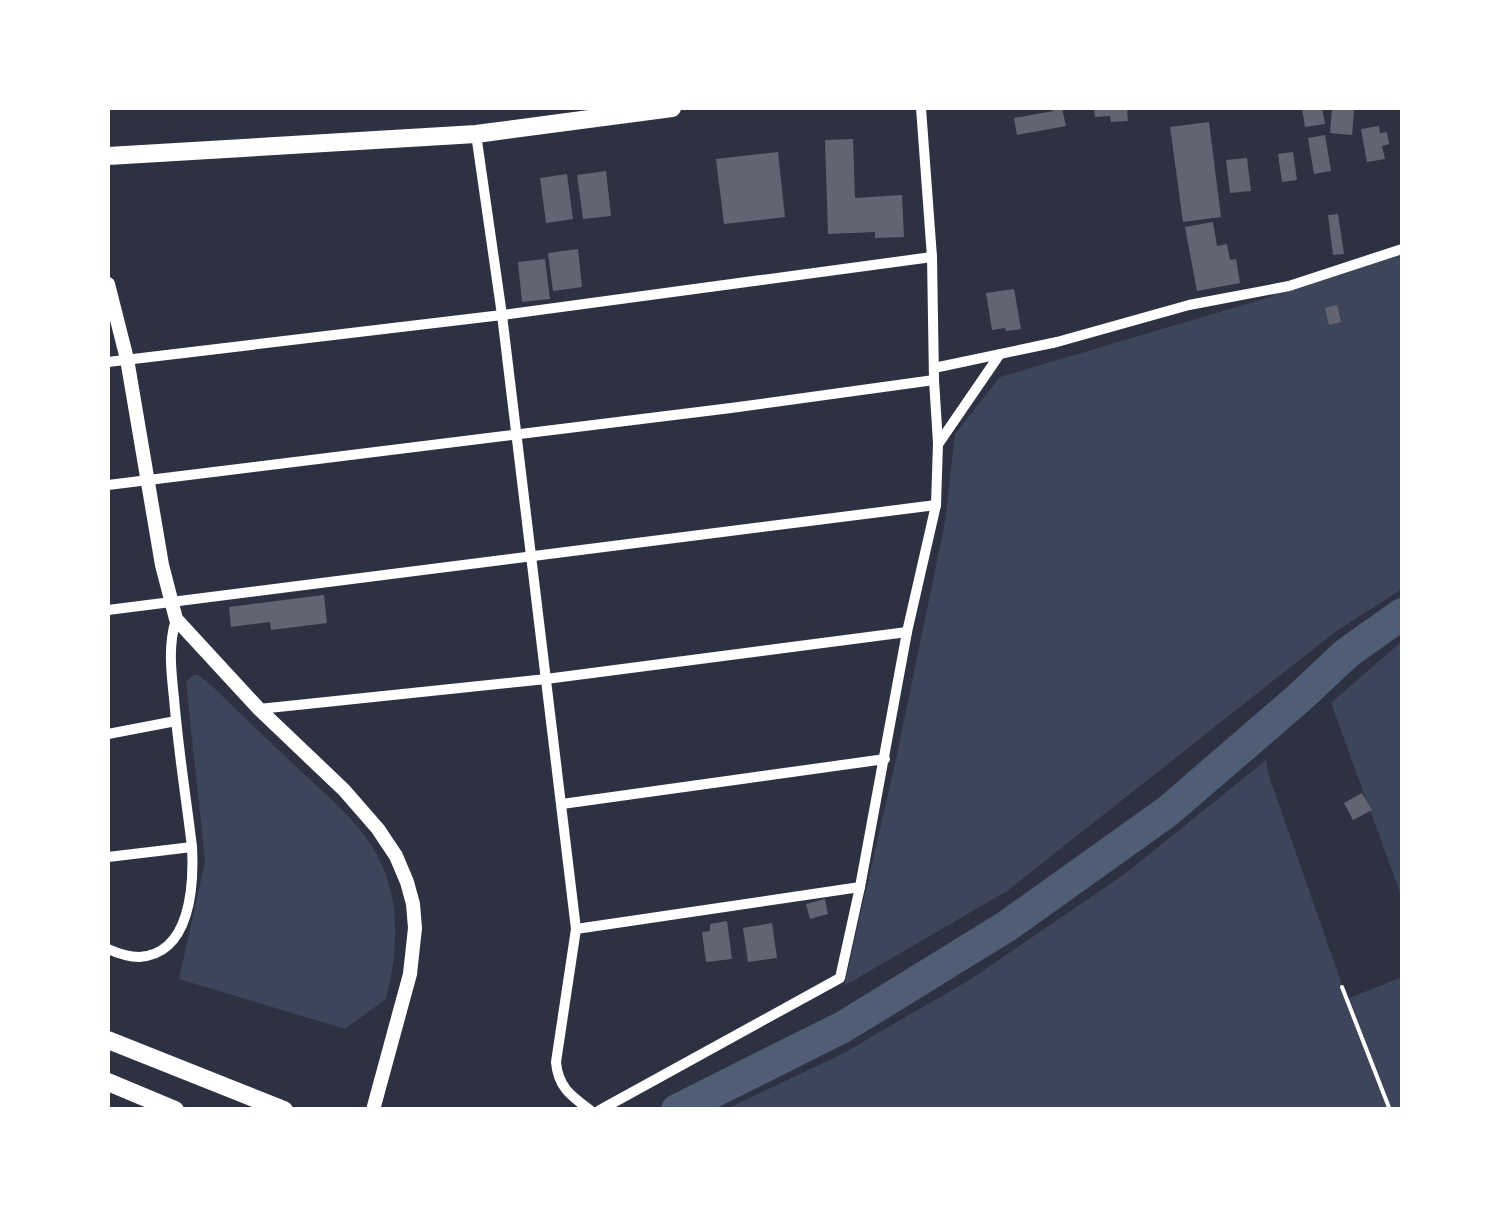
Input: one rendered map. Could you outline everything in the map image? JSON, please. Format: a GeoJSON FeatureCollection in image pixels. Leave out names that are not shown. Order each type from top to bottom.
{"type":"FeatureCollection","features":[{"type":"Feature","properties":{"kind":"highway"},"geometry":{"type":"LineString","coordinates":[[108,156],[476,134],[672,108]]}},
{"type":"Feature","properties":{"kind":"highway"},"geometry":{"type":"LineString","coordinates":[[108,1040],[284,1110]]}},
{"type":"Feature","properties":{"kind":"highway"},"geometry":{"type":"LineString","coordinates":[[108,1082],[175,1110]]}},
{"type":"Feature","properties":{"kind":"main road"},"geometry":{"type":"LineString","coordinates":[[108,284],[127,360],[162,565],[176,620],[258,709],[344,790],[378,828],[407,882],[415,928],[410,974],[373,1110]]}},
{"type":"Feature","properties":{"kind":"street"},"geometry":{"type":"LineString","coordinates":[[600,1110],[840,978],[907,632],[936,505],[932,257],[921,108]]}},
{"type":"Feature","properties":{"kind":"street"},"geometry":{"type":"LineString","coordinates":[[476,134],[502,315],[576,929],[557,1076],[561,1086],[590,1110]]}},
{"type":"Feature","properties":{"kind":"street"},"geometry":{"type":"LineString","coordinates":[[108,485],[516,435],[934,374],[1189,305],[1289,286],[1402,249]]}},
{"type":"Feature","properties":{"kind":"street"},"geometry":{"type":"LineString","coordinates":[[108,362],[502,315],[932,257]]}},
{"type":"Feature","properties":{"kind":"street"},"geometry":{"type":"LineString","coordinates":[[938,443],[1000,354]]}},
{"type":"Feature","properties":{"kind":"street"},"geometry":{"type":"LineString","coordinates":[[108,610],[936,505]]}},
{"type":"Feature","properties":{"kind":"street"},"geometry":{"type":"LineString","coordinates":[[108,950],[139,956],[163,948],[174,939],[190,904],[192,847],[170,645],[176,620]]}},
{"type":"Feature","properties":{"kind":"street"},"geometry":{"type":"LineString","coordinates":[[258,709],[546,680],[907,632]]}},
{"type":"Feature","properties":{"kind":"street"},"geometry":{"type":"LineString","coordinates":[[108,734],[176,722]]}},
{"type":"Feature","properties":{"kind":"street"},"geometry":{"type":"LineString","coordinates":[[562,804],[885,759]]}},
{"type":"Feature","properties":{"kind":"street"},"geometry":{"type":"LineString","coordinates":[[108,857],[192,847]]}},
{"type":"Feature","properties":{"kind":"street"},"geometry":{"type":"LineString","coordinates":[[576,929],[860,887]]}},
{"type":"Feature","properties":{"kind":"path"},"geometry":{"type":"LineString","coordinates":[[1342,987],[1390,1110]]}},
{"type":"Feature","properties":{"kind":"shaded area"},"geometry":{"type":"Polygon","coordinates":[[[1402,249],[1402,589],[1335,632],[1007,891],[844,986],[945,522],[955,434],[1000,377],[1270,297],[1289,286],[1402,249]]]}},
{"type":"Feature","properties":{"kind":"shaded area"},"geometry":{"type":"Polygon","coordinates":[[[1402,641],[1402,898],[1331,703],[1402,641]]]}},
{"type":"Feature","properties":{"kind":"shaded area"},"geometry":{"type":"Polygon","coordinates":[[[193,675],[211,685],[340,808],[370,843],[388,880],[395,939],[386,999],[345,1029],[179,979],[205,861],[186,682],[193,675]]]}},
{"type":"Feature","properties":{"kind":"shaded area"},"geometry":{"type":"Polygon","coordinates":[[[1266,760],[1347,999],[1402,977],[1402,1109],[724,1110],[842,1054],[971,979],[1126,873],[1266,760]]]}},
{"type":"Feature","properties":{"kind":"building"},"geometry":{"type":"Polygon","coordinates":[[[1062,108],[1066,126],[1017,135],[1014,118],[1062,108]]]}},
{"type":"Feature","properties":{"kind":"building"},"geometry":{"type":"Polygon","coordinates":[[[1094,108],[1127,108],[1128,121],[1111,122],[1110,116],[1095,117],[1094,108]]]}},
{"type":"Feature","properties":{"kind":"building"},"geometry":{"type":"Polygon","coordinates":[[[1302,108],[1322,108],[1325,124],[1305,127],[1302,108]]]}},
{"type":"Feature","properties":{"kind":"building"},"geometry":{"type":"Polygon","coordinates":[[[1332,108],[1354,110],[1352,135],[1330,133],[1332,108]]]}},
{"type":"Feature","properties":{"kind":"building"},"geometry":{"type":"Polygon","coordinates":[[[1209,122],[1221,217],[1183,222],[1170,127],[1209,122]]]}},
{"type":"Feature","properties":{"kind":"building"},"geometry":{"type":"Polygon","coordinates":[[[1379,126],[1380,133],[1387,132],[1389,144],[1382,146],[1385,159],[1367,162],[1361,129],[1379,126]]]}},
{"type":"Feature","properties":{"kind":"building"},"geometry":{"type":"Polygon","coordinates":[[[1325,135],[1331,171],[1314,174],[1308,138],[1325,135]]]}},
{"type":"Feature","properties":{"kind":"building"},"geometry":{"type":"Polygon","coordinates":[[[853,139],[855,198],[902,195],[904,237],[875,238],[875,232],[828,234],[825,140],[853,139]]]}},
{"type":"Feature","properties":{"kind":"building"},"geometry":{"type":"Polygon","coordinates":[[[778,152],[785,217],[724,224],[716,159],[778,152]]]}},
{"type":"Feature","properties":{"kind":"building"},"geometry":{"type":"Polygon","coordinates":[[[1293,152],[1297,180],[1282,182],[1278,154],[1293,152]]]}},
{"type":"Feature","properties":{"kind":"building"},"geometry":{"type":"Polygon","coordinates":[[[1247,158],[1251,191],[1230,193],[1226,160],[1247,158]]]}},
{"type":"Feature","properties":{"kind":"building"},"geometry":{"type":"Polygon","coordinates":[[[606,171],[611,216],[583,219],[577,175],[606,171]]]}},
{"type":"Feature","properties":{"kind":"building"},"geometry":{"type":"Polygon","coordinates":[[[567,174],[573,219],[546,223],[540,178],[567,174]]]}},
{"type":"Feature","properties":{"kind":"building"},"geometry":{"type":"Polygon","coordinates":[[[1338,214],[1344,254],[1333,255],[1328,215],[1338,214]]]}},
{"type":"Feature","properties":{"kind":"building"},"geometry":{"type":"Polygon","coordinates":[[[1213,222],[1217,246],[1227,244],[1230,260],[1236,259],[1240,283],[1197,291],[1185,227],[1213,222]]]}},
{"type":"Feature","properties":{"kind":"building"},"geometry":{"type":"Polygon","coordinates":[[[578,249],[582,287],[553,291],[548,253],[578,249]]]}},
{"type":"Feature","properties":{"kind":"building"},"geometry":{"type":"Polygon","coordinates":[[[545,259],[550,299],[522,302],[518,262],[545,259]]]}},
{"type":"Feature","properties":{"kind":"building"},"geometry":{"type":"Polygon","coordinates":[[[1014,289],[1021,329],[992,330],[986,293],[1014,289]]]}},
{"type":"Feature","properties":{"kind":"building"},"geometry":{"type":"Polygon","coordinates":[[[1337,305],[1341,322],[1329,325],[1325,308],[1337,305]]]}},
{"type":"Feature","properties":{"kind":"building"},"geometry":{"type":"Polygon","coordinates":[[[324,595],[327,623],[271,630],[270,622],[231,627],[229,607],[324,595]]]}},
{"type":"Feature","properties":{"kind":"building"},"geometry":{"type":"Polygon","coordinates":[[[1362,793],[1372,810],[1353,820],[1344,803],[1362,793]]]}},
{"type":"Feature","properties":{"kind":"building"},"geometry":{"type":"Polygon","coordinates":[[[825,899],[828,914],[810,919],[806,904],[825,899]]]}},
{"type":"Feature","properties":{"kind":"building"},"geometry":{"type":"Polygon","coordinates":[[[727,921],[732,959],[706,962],[702,932],[710,931],[710,924],[727,921]]]}},
{"type":"Feature","properties":{"kind":"building"},"geometry":{"type":"Polygon","coordinates":[[[772,923],[777,958],[748,962],[743,928],[772,923]]]}},
{"type":"Feature","properties":{"kind":"waterway"},"geometry":{"type":"LineString","coordinates":[[677,1110],[843,1027],[1007,926],[1168,811],[1347,653],[1402,614]]}}]}
